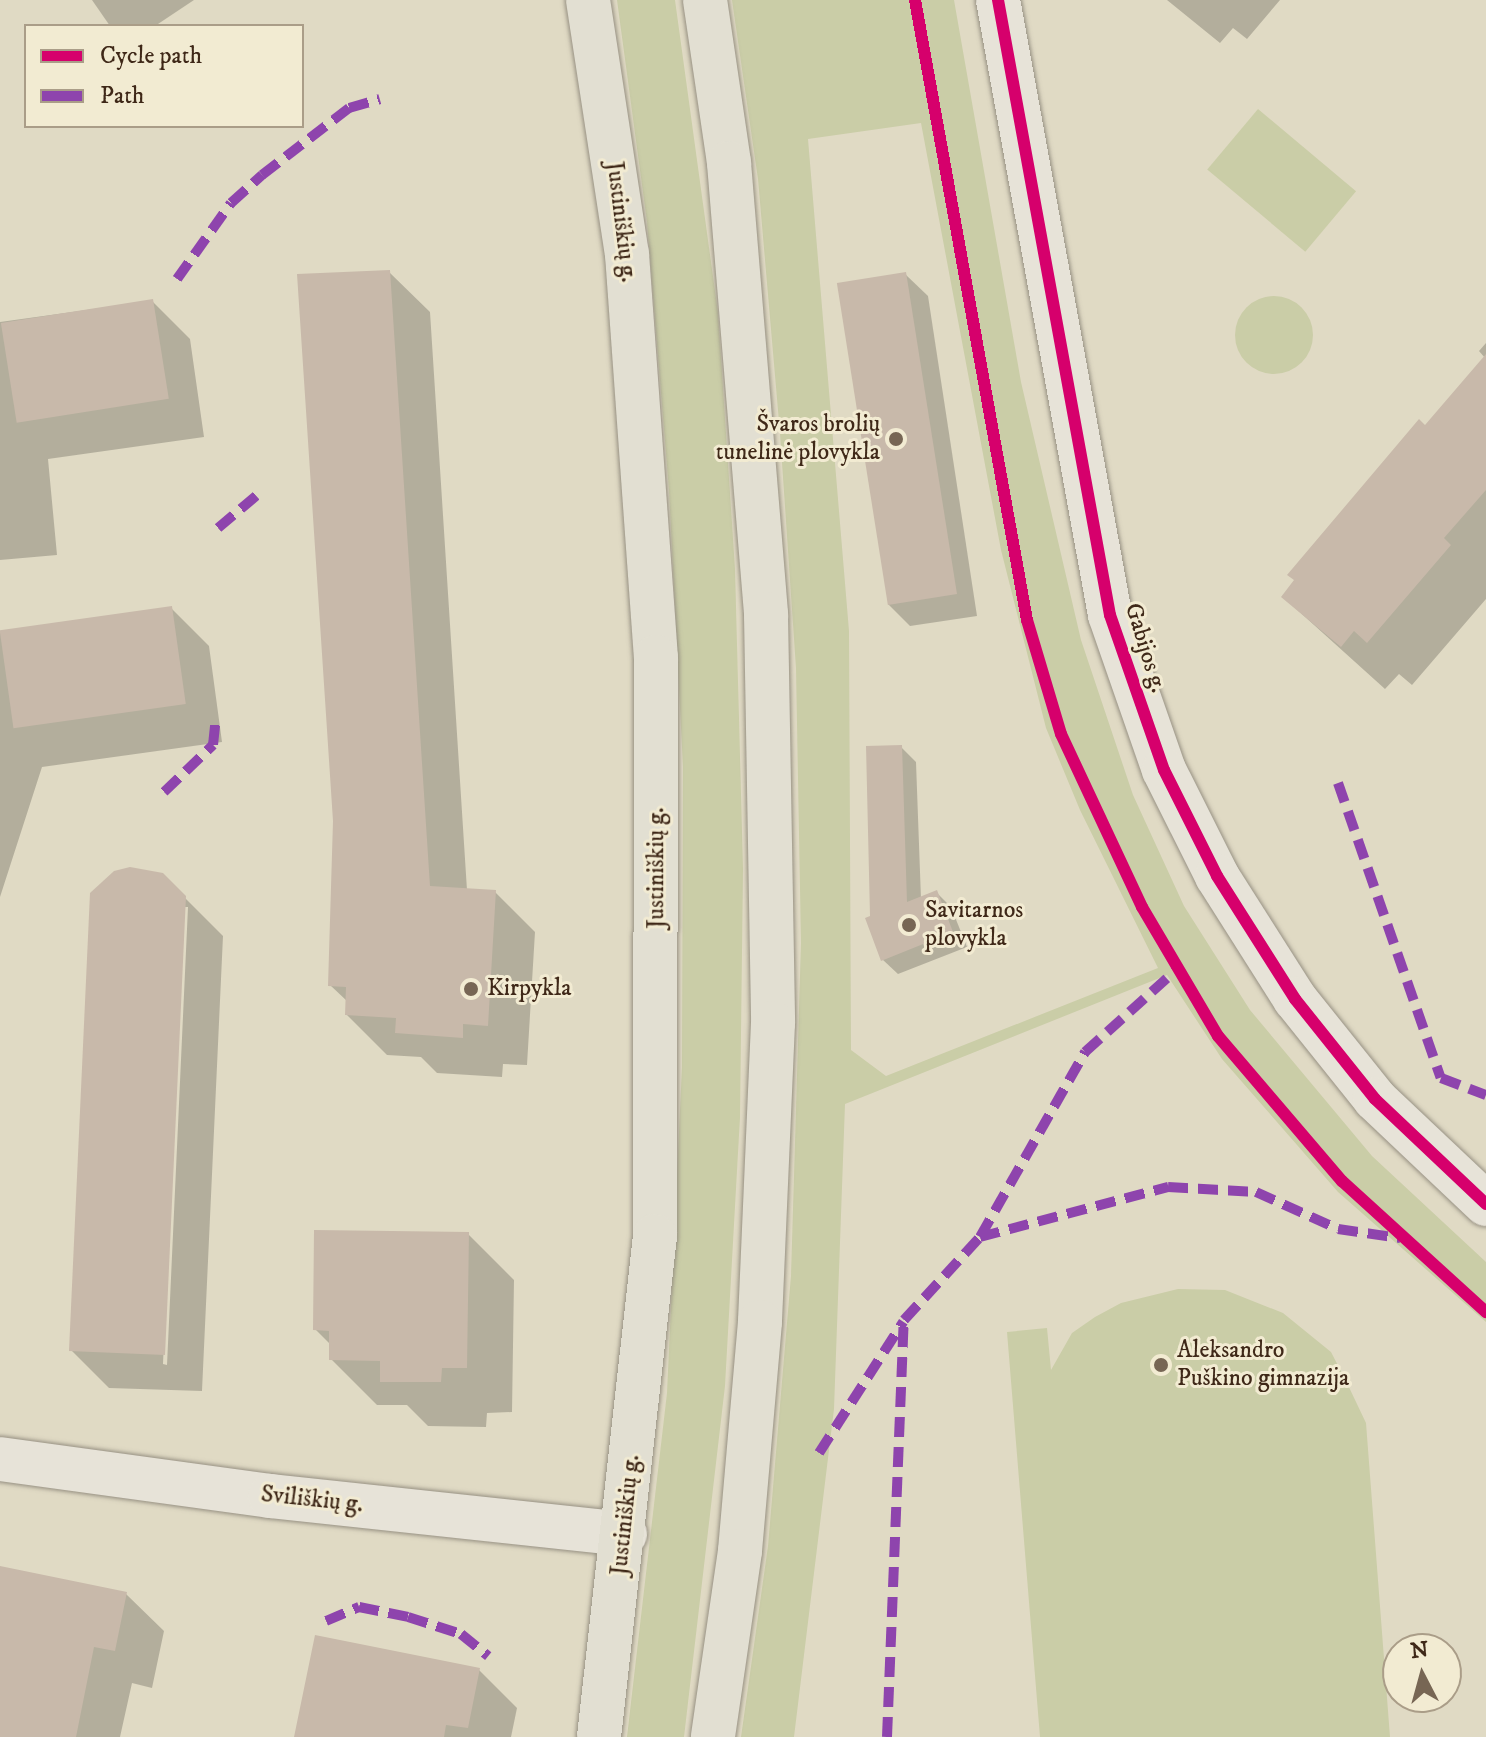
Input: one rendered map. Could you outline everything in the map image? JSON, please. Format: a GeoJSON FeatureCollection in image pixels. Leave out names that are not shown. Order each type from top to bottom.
{"type":"FeatureCollection","features":[{"type":"Feature","properties":{"kind":"main road","name":"Justiniškių g."},"geometry":{"type":"LineString","coordinates":[[588,0],[627,254],[656,657],[655,1236],[625,1534],[599,1737]]}},
{"type":"Feature","properties":{"kind":"main road"},"geometry":{"type":"LineString","coordinates":[[705,0],[731,178],[765,598],[773,1023],[760,1322],[740,1551],[713,1737]]}},
{"type":"Feature","properties":{"kind":"street","name":"Gabijos g."},"geometry":{"type":"LineString","coordinates":[[998,0],[1110,615],[1164,770],[1217,876],[1295,999],[1375,1099],[1486,1204]]}},
{"type":"Feature","properties":{"kind":"street","name":"Sviliškių g."},"geometry":{"type":"LineString","coordinates":[[0,1459],[270,1496],[625,1534]]}},
{"type":"Feature","properties":{"kind":"green space"},"geometry":{"type":"Polygon","coordinates":[[[617,0],[675,0],[718,313],[735,569],[743,869],[740,1117],[725,1386],[684,1737],[627,1737],[667,1393],[682,1067],[683,767],[669,490],[647,222],[617,0]]]}},
{"type":"Feature","properties":{"kind":"green space"},"geometry":{"type":"Polygon","coordinates":[[[732,0],[954,0],[1021,382],[1081,640],[1133,795],[1184,906],[1250,1010],[1372,1156],[1486,1262],[1486,1322],[1338,1192],[1222,1059],[1167,975],[845,1104],[834,1409],[794,1737],[741,1737],[768,1546],[791,1276],[801,943],[796,668],[758,179],[732,0]],[[921,123],[808,139],[849,631],[851,1050],[886,1076],[1158,968],[1080,810],[1046,728],[1001,550],[921,123]]]}},
{"type":"Feature","properties":{"kind":"green space"},"geometry":{"type":"Polygon","coordinates":[[[1258,109],[1356,191],[1305,252],[1207,170],[1258,109]]]}},
{"type":"Feature","properties":{"kind":"green space"},"geometry":{"type":"Polygon","coordinates":[[[1266,296],[1282,296],[1296,302],[1307,313],[1313,335],[1307,357],[1296,368],[1282,374],[1266,374],[1252,368],[1241,357],[1235,343],[1235,327],[1241,313],[1252,302],[1266,296]]]}},
{"type":"Feature","properties":{"kind":"green space"},"geometry":{"type":"Polygon","coordinates":[[[1178,1289],[1225,1290],[1283,1313],[1331,1352],[1366,1423],[1382,1633],[1382,1713],[1388,1713],[1390,1737],[1040,1737],[1007,1332],[1047,1328],[1051,1370],[1072,1333],[1121,1303],[1178,1289]]]}},
{"type":"Feature","properties":{"kind":"building"},"geometry":{"type":"Polygon","coordinates":[[[390,270],[430,886],[496,890],[488,1026],[463,1024],[463,1038],[395,1033],[396,1018],[345,1015],[346,987],[328,986],[333,821],[297,274],[390,270]]]}},
{"type":"Feature","properties":{"kind":"building","name":"Švaros brolių tunelinė plovykla"},"geometry":{"type":"Polygon","coordinates":[[[906,272],[957,594],[888,605],[837,283],[906,272]]]}},
{"type":"Feature","properties":{"kind":"building"},"geometry":{"type":"Polygon","coordinates":[[[153,299],[169,399],[17,423],[1,323],[153,299]]]}},
{"type":"Feature","properties":{"kind":"building"},"geometry":{"type":"Polygon","coordinates":[[[1486,354],[1486,490],[1444,538],[1451,545],[1367,643],[1354,631],[1341,647],[1281,597],[1294,580],[1287,575],[1419,419],[1425,425],[1486,354]]]}},
{"type":"Feature","properties":{"kind":"building"},"geometry":{"type":"Polygon","coordinates":[[[172,606],[186,704],[13,728],[0,630],[172,606]]]}},
{"type":"Feature","properties":{"kind":"building"},"geometry":{"type":"Polygon","coordinates":[[[902,745],[907,902],[937,890],[953,932],[881,961],[865,918],[870,916],[866,746],[902,745]]]}},
{"type":"Feature","properties":{"kind":"building"},"geometry":{"type":"Polygon","coordinates":[[[130,867],[163,873],[186,896],[165,1355],[69,1351],[90,893],[114,871],[130,867]]]}},
{"type":"Feature","properties":{"kind":"building"},"geometry":{"type":"Polygon","coordinates":[[[314,1230],[469,1232],[467,1368],[442,1368],[441,1382],[380,1382],[380,1361],[329,1360],[329,1331],[313,1330],[314,1230]]]}},
{"type":"Feature","properties":{"kind":"building"},"geometry":{"type":"Polygon","coordinates":[[[0,1566],[127,1592],[115,1651],[94,1647],[76,1737],[0,1737],[0,1566]]]}},
{"type":"Feature","properties":{"kind":"building"},"geometry":{"type":"Polygon","coordinates":[[[315,1635],[480,1668],[468,1728],[446,1725],[444,1737],[294,1737],[315,1635]]]}},
{"type":"Feature","properties":{"kind":"marked path"},"geometry":{"type":"LineString","coordinates":[[177,279],[231,203],[262,175],[349,108],[380,99]]}},
{"type":"Feature","properties":{"kind":"marked path"},"geometry":{"type":"LineString","coordinates":[[218,528],[256,496]]}},
{"type":"Feature","properties":{"kind":"marked path"},"geometry":{"type":"LineString","coordinates":[[164,792],[213,745],[216,717]]}},
{"type":"Feature","properties":{"kind":"marked path"},"geometry":{"type":"LineString","coordinates":[[1338,783],[1441,1078],[1486,1095]]}},
{"type":"Feature","properties":{"kind":"marked path"},"geometry":{"type":"LineString","coordinates":[[980,1237],[1085,1052],[1176,970]]}},
{"type":"Feature","properties":{"kind":"marked path"},"geometry":{"type":"LineString","coordinates":[[887,1737],[904,1320],[980,1237],[1168,1187],[1256,1192],[1338,1229],[1400,1238]]}},
{"type":"Feature","properties":{"kind":"marked path"},"geometry":{"type":"LineString","coordinates":[[819,1453],[903,1322]]}},
{"type":"Feature","properties":{"kind":"marked path"},"geometry":{"type":"LineString","coordinates":[[326,1621],[359,1607],[408,1617],[461,1634],[488,1656]]}},
{"type":"Feature","properties":{"kind":"cycle path"},"geometry":{"type":"LineString","coordinates":[[915,0],[1027,620],[1061,734],[1142,907],[1218,1036],[1342,1181],[1486,1312]]}},
{"type":"Feature","properties":{"kind":"cycle path"},"geometry":{"type":"LineString","coordinates":[[998,0],[1110,615],[1164,770],[1217,876],[1295,999],[1375,1099],[1486,1204]]}},
{"type":"Feature","properties":{"kind":"place","name":"Švaros brolių tunelinė plovykla"},"geometry":{"type":"Point","coordinates":[896,439]}},
{"type":"Feature","properties":{"kind":"place","name":"Savitarnos plovykla"},"geometry":{"type":"Point","coordinates":[909,925]}},
{"type":"Feature","properties":{"kind":"place","name":"Kirpykla"},"geometry":{"type":"Point","coordinates":[471,989]}},
{"type":"Feature","properties":{"kind":"place","name":"Aleksandro Puškino gimnazija"},"geometry":{"type":"Point","coordinates":[1161,1365]}}]}
